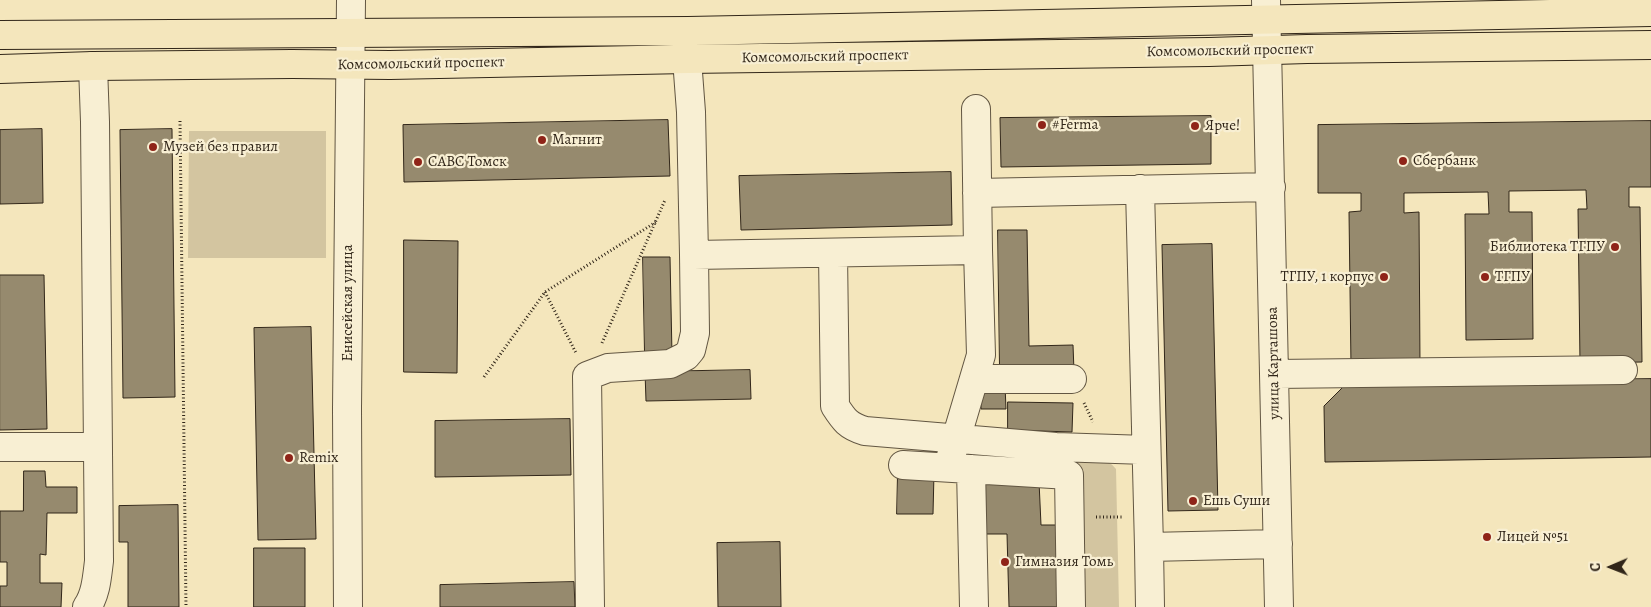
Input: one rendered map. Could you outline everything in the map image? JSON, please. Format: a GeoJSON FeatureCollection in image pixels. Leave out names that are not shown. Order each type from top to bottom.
{"type":"FeatureCollection","features":[{"type":"Feature","properties":{"kind":"main road","name":"Комсомольский проспект"},"geometry":{"type":"LineString","coordinates":[[0,35],[688,32],[1266,10],[1651,12]]}},
{"type":"Feature","properties":{"kind":"main road","name":"Комсомольский проспект"},"geometry":{"type":"LineString","coordinates":[[0,69],[93,66],[350,65],[1209,52],[1268,49],[1651,45]]}},
{"type":"Feature","properties":{"kind":"street","name":"Енисейская улица"},"geometry":{"type":"LineString","coordinates":[[348,607],[347,400],[351,0]]}},
{"type":"Feature","properties":{"kind":"street","name":"улица Карташова"},"geometry":{"type":"LineString","coordinates":[[1266,10],[1279,607]]}},
{"type":"Feature","properties":{"kind":"street"},"geometry":{"type":"LineString","coordinates":[[590,607],[587,376],[608,368],[670,364],[686,356],[691,350],[695,333],[691,112],[687,59]]}},
{"type":"Feature","properties":{"kind":"street"},"geometry":{"type":"LineString","coordinates":[[87,607],[92,600],[99,561],[93,66]]}},
{"type":"Feature","properties":{"kind":"street"},"geometry":{"type":"LineString","coordinates":[[974,607],[961,468],[951,452],[981,355],[976,109]]}},
{"type":"Feature","properties":{"kind":"street"},"geometry":{"type":"LineString","coordinates":[[977,193],[1271,187]]}},
{"type":"Feature","properties":{"kind":"street"},"geometry":{"type":"LineString","coordinates":[[1140,189],[1150,607]]}},
{"type":"Feature","properties":{"kind":"street"},"geometry":{"type":"LineString","coordinates":[[694,255],[978,250]]}},
{"type":"Feature","properties":{"kind":"street"},"geometry":{"type":"LineString","coordinates":[[833,253],[835,406],[844,420],[853,427],[865,431],[1106,450],[1146,450]]}},
{"type":"Feature","properties":{"kind":"street"},"geometry":{"type":"LineString","coordinates":[[1275,374],[1623,370]]}},
{"type":"Feature","properties":{"kind":"street"},"geometry":{"type":"LineString","coordinates":[[974,378],[1072,379]]}},
{"type":"Feature","properties":{"kind":"street"},"geometry":{"type":"LineString","coordinates":[[0,447],[97,447]]}},
{"type":"Feature","properties":{"kind":"street"},"geometry":{"type":"LineString","coordinates":[[904,465],[1069,475],[1071,607]]}},
{"type":"Feature","properties":{"kind":"street"},"geometry":{"type":"LineString","coordinates":[[1148,546],[1278,544]]}},
{"type":"Feature","properties":{"kind":"path"},"geometry":{"type":"LineString","coordinates":[[180,121],[186,607]]}},
{"type":"Feature","properties":{"kind":"path"},"geometry":{"type":"LineString","coordinates":[[587,376],[667,195]]}},
{"type":"Feature","properties":{"kind":"path"},"geometry":{"type":"LineString","coordinates":[[484,377],[545,292],[656,222]]}},
{"type":"Feature","properties":{"kind":"path"},"geometry":{"type":"LineString","coordinates":[[545,292],[587,376]]}},
{"type":"Feature","properties":{"kind":"path"},"geometry":{"type":"LineString","coordinates":[[1072,379],[1106,450]]}},
{"type":"Feature","properties":{"kind":"shaded area"},"geometry":{"type":"Polygon","coordinates":[[[189,131],[326,131],[326,258],[188,258],[189,131]]]}},
{"type":"Feature","properties":{"kind":"shaded area"},"geometry":{"type":"Polygon","coordinates":[[[1078,458],[1108,462],[1116,469],[1119,607],[1081,607],[1078,458]]]}},
{"type":"Feature","properties":{"kind":"building"},"geometry":{"type":"Polygon","coordinates":[[[1211,116],[1211,164],[1001,167],[1000,118],[1211,116]]]}},
{"type":"Feature","properties":{"kind":"building"},"geometry":{"type":"Polygon","coordinates":[[[668,120],[670,176],[404,182],[403,125],[668,120]]]}},
{"type":"Feature","properties":{"kind":"building","name":"ТГПУ"},"geometry":{"type":"Polygon","coordinates":[[[1651,121],[1651,187],[1629,187],[1629,207],[1640,207],[1642,362],[1580,363],[1578,209],[1587,209],[1586,190],[1509,191],[1509,212],[1532,212],[1533,339],[1466,340],[1465,214],[1489,214],[1488,192],[1404,193],[1404,213],[1419,212],[1420,365],[1351,366],[1349,212],[1361,211],[1361,193],[1318,193],[1318,125],[1651,121]]]}},
{"type":"Feature","properties":{"kind":"building"},"geometry":{"type":"Polygon","coordinates":[[[42,129],[43,203],[0,204],[0,130],[42,129]]]}},
{"type":"Feature","properties":{"kind":"building"},"geometry":{"type":"Polygon","coordinates":[[[172,129],[175,397],[123,398],[120,130],[172,129]]]}},
{"type":"Feature","properties":{"kind":"building"},"geometry":{"type":"Polygon","coordinates":[[[951,172],[952,225],[741,230],[739,176],[951,172]]]}},
{"type":"Feature","properties":{"kind":"building"},"geometry":{"type":"Polygon","coordinates":[[[998,230],[1027,230],[1029,346],[1073,345],[1074,371],[1000,372],[998,230]]]}},
{"type":"Feature","properties":{"kind":"building"},"geometry":{"type":"Polygon","coordinates":[[[404,240],[458,241],[457,373],[404,372],[404,240]]]}},
{"type":"Feature","properties":{"kind":"building"},"geometry":{"type":"Polygon","coordinates":[[[1212,244],[1218,510],[1168,511],[1162,245],[1212,244]]]}},
{"type":"Feature","properties":{"kind":"building"},"geometry":{"type":"Polygon","coordinates":[[[643,257],[670,257],[672,355],[645,356],[643,257]]]}},
{"type":"Feature","properties":{"kind":"building"},"geometry":{"type":"Polygon","coordinates":[[[0,275],[44,275],[47,429],[0,430],[0,275]]]}},
{"type":"Feature","properties":{"kind":"building"},"geometry":{"type":"Polygon","coordinates":[[[311,327],[316,539],[258,540],[254,328],[311,327]]]}},
{"type":"Feature","properties":{"kind":"building"},"geometry":{"type":"Polygon","coordinates":[[[750,370],[751,399],[646,401],[645,372],[750,370]]]}},
{"type":"Feature","properties":{"kind":"building"},"geometry":{"type":"Polygon","coordinates":[[[1651,379],[1651,457],[1325,462],[1324,406],[1347,383],[1651,379]]]}},
{"type":"Feature","properties":{"kind":"building"},"geometry":{"type":"Polygon","coordinates":[[[1005,385],[1006,409],[981,409],[980,386],[1005,385]]]}},
{"type":"Feature","properties":{"kind":"building"},"geometry":{"type":"Polygon","coordinates":[[[1008,402],[1073,403],[1072,432],[1008,430],[1008,402]]]}},
{"type":"Feature","properties":{"kind":"building"},"geometry":{"type":"Polygon","coordinates":[[[570,419],[571,475],[435,477],[435,421],[570,419]]]}},
{"type":"Feature","properties":{"kind":"building"},"geometry":{"type":"Polygon","coordinates":[[[24,471],[45,471],[46,487],[77,487],[77,513],[47,513],[46,555],[40,554],[40,583],[62,583],[61,607],[0,607],[0,586],[7,586],[7,562],[0,562],[0,511],[23,511],[24,471]]]}},
{"type":"Feature","properties":{"kind":"building"},"geometry":{"type":"Polygon","coordinates":[[[898,472],[934,473],[933,514],[897,514],[898,472]]]}},
{"type":"Feature","properties":{"kind":"building"},"geometry":{"type":"Polygon","coordinates":[[[1039,481],[1041,525],[1059,525],[1060,607],[1009,607],[1007,534],[985,534],[984,482],[1039,481]]]}},
{"type":"Feature","properties":{"kind":"building"},"geometry":{"type":"Polygon","coordinates":[[[178,505],[179,607],[128,607],[128,542],[119,542],[119,506],[178,505]]]}},
{"type":"Feature","properties":{"kind":"building"},"geometry":{"type":"Polygon","coordinates":[[[780,542],[781,607],[718,607],[717,543],[780,542]]]}},
{"type":"Feature","properties":{"kind":"building"},"geometry":{"type":"Polygon","coordinates":[[[254,548],[305,548],[305,607],[254,607],[254,548]]]}},
{"type":"Feature","properties":{"kind":"building"},"geometry":{"type":"Polygon","coordinates":[[[574,582],[575,607],[440,607],[440,585],[574,582]]]}},
{"type":"Feature","properties":{"kind":"place","name":"#Ferma"},"geometry":{"type":"Point","coordinates":[1042,125]}},
{"type":"Feature","properties":{"kind":"place","name":"Ярче!"},"geometry":{"type":"Point","coordinates":[1195,126]}},
{"type":"Feature","properties":{"kind":"place","name":"Магнит"},"geometry":{"type":"Point","coordinates":[542,140]}},
{"type":"Feature","properties":{"kind":"place","name":"Музей без правил"},"geometry":{"type":"Point","coordinates":[153,147]}},
{"type":"Feature","properties":{"kind":"place","name":"Сбербанк"},"geometry":{"type":"Point","coordinates":[1403,161]}},
{"type":"Feature","properties":{"kind":"place","name":"САВС Томск"},"geometry":{"type":"Point","coordinates":[418,162]}},
{"type":"Feature","properties":{"kind":"place","name":"Библиотека ТГПУ"},"geometry":{"type":"Point","coordinates":[1615,247]}},
{"type":"Feature","properties":{"kind":"place","name":"ТГПУ, 1 корпус"},"geometry":{"type":"Point","coordinates":[1384,277]}},
{"type":"Feature","properties":{"kind":"place","name":"ТГПУ"},"geometry":{"type":"Point","coordinates":[1485,277]}},
{"type":"Feature","properties":{"kind":"place","name":"Remix"},"geometry":{"type":"Point","coordinates":[289,458]}},
{"type":"Feature","properties":{"kind":"place","name":"Ешь Суши"},"geometry":{"type":"Point","coordinates":[1193,501]}},
{"type":"Feature","properties":{"kind":"place","name":"Лицей №51"},"geometry":{"type":"Point","coordinates":[1487,537]}},
{"type":"Feature","properties":{"kind":"place","name":"Гимназия Томь"},"geometry":{"type":"Point","coordinates":[1005,562]}}]}
